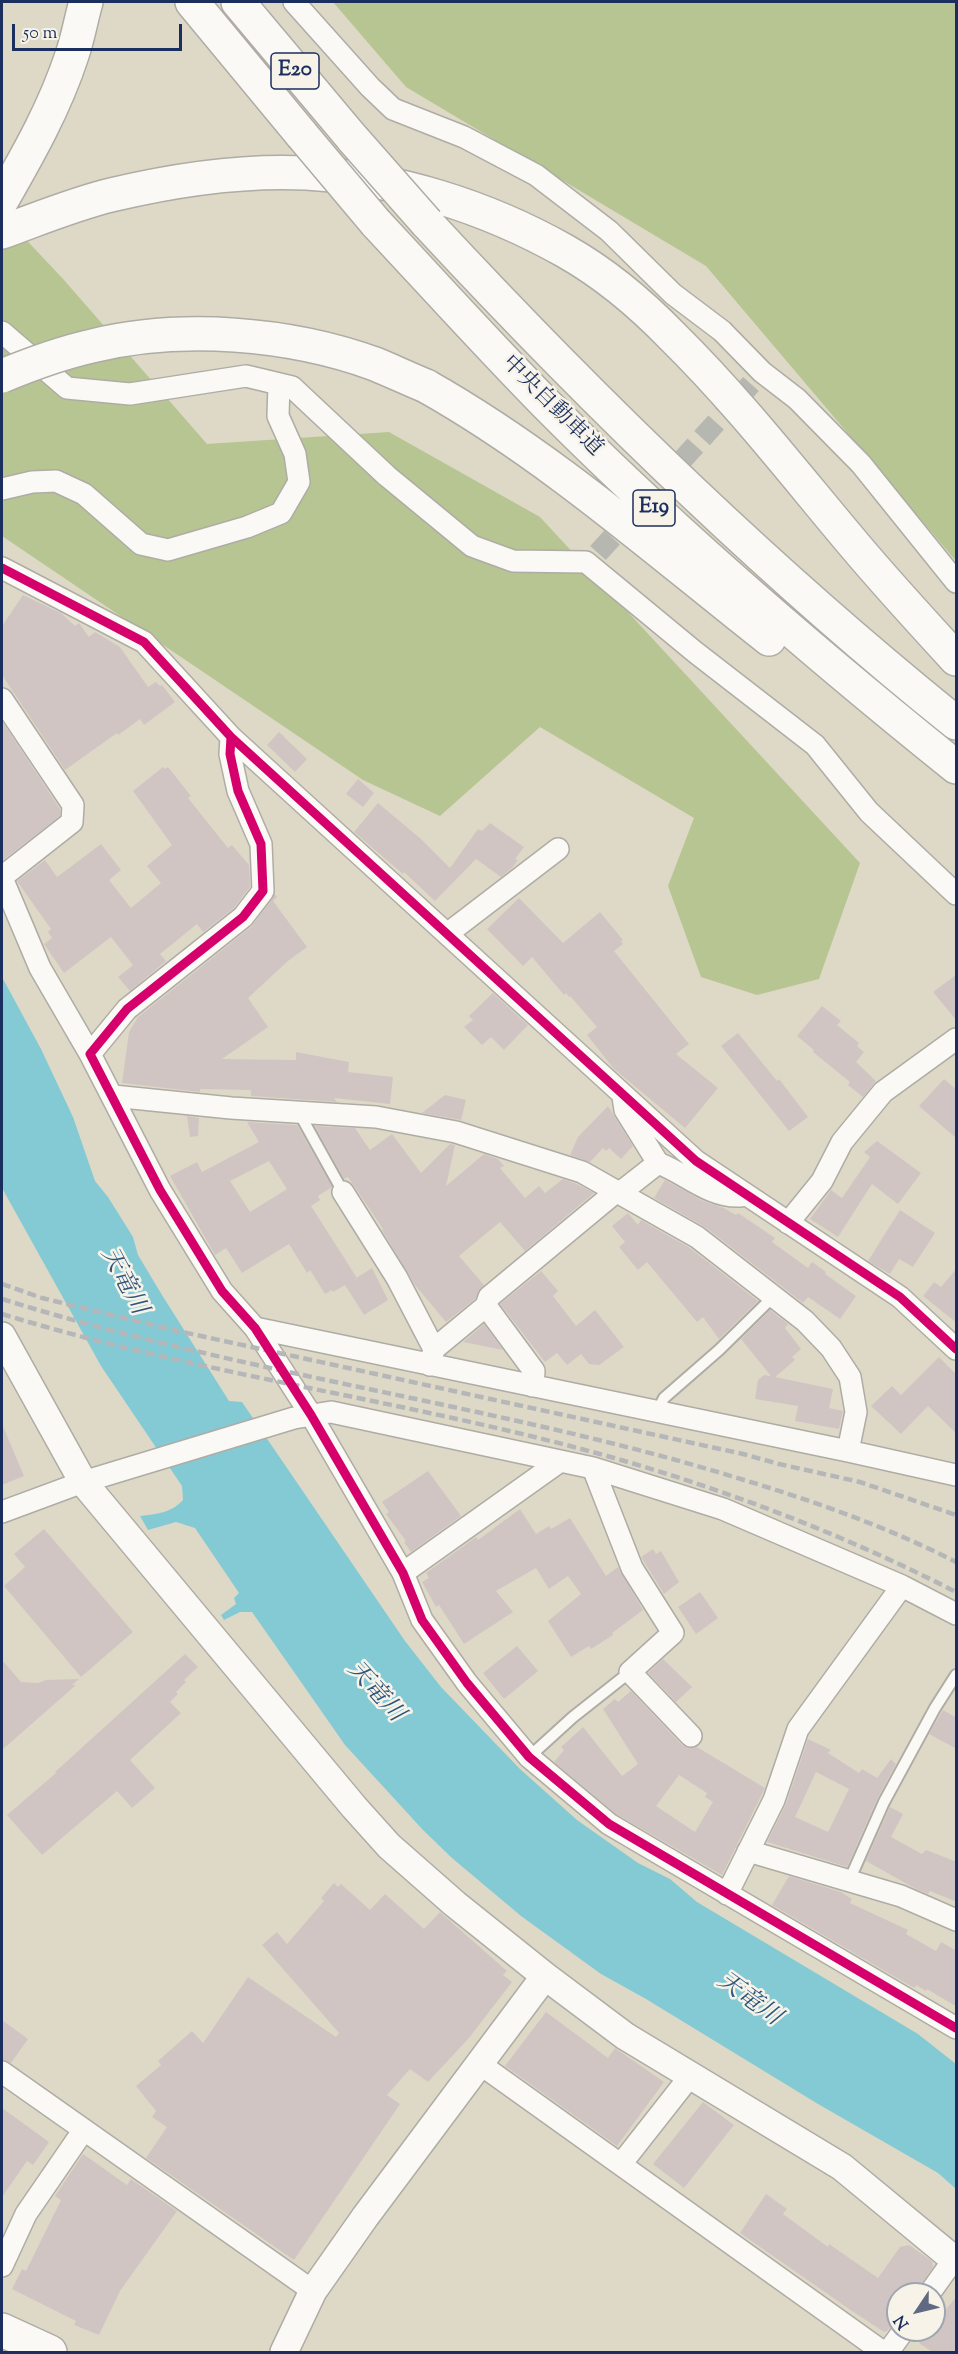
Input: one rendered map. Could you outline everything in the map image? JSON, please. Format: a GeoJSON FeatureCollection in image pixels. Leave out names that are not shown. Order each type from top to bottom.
{"type":"FeatureCollection","features":[{"type":"Feature","properties":{"kind":"main road"},"geometry":{"type":"LineString","coordinates":[[2,200],[54,103],[73,53],[86,2]]}},
{"type":"Feature","properties":{"kind":"main road","name":"中央自動車道"},"geometry":{"type":"LineString","coordinates":[[192,2],[376,223],[547,405],[723,572],[957,767]]}},
{"type":"Feature","properties":{"kind":"main road","name":"中央自動車道"},"geometry":{"type":"LineString","coordinates":[[238,2],[427,223],[576,379],[745,542],[845,630],[957,723]]}},
{"type":"Feature","properties":{"kind":"main road"},"geometry":{"type":"LineString","coordinates":[[2,232],[110,195],[172,182],[237,174],[294,173],[369,180],[439,197],[505,221],[566,252],[619,289],[672,336],[760,432],[856,547],[957,659]]}},
{"type":"Feature","properties":{"kind":"main road"},"geometry":{"type":"LineString","coordinates":[[2,376],[93,345],[145,337],[202,334],[259,337],[320,348],[374,364],[426,386],[476,414],[589,495],[957,787]]}},
{"type":"Feature","properties":{"kind":"main road"},"geometry":{"type":"LineString","coordinates":[[2,2330],[50,2352]]}},
{"type":"Feature","properties":{"kind":"street"},"geometry":{"type":"LineString","coordinates":[[294,2],[370,87],[393,109],[464,137],[536,175],[609,231],[673,294],[722,331],[756,378],[797,399],[861,464],[957,582]]}},
{"type":"Feature","properties":{"kind":"street"},"geometry":{"type":"LineString","coordinates":[[2,332],[67,388],[130,394],[246,376],[292,387],[387,476],[472,546],[513,561],[592,558],[695,652],[815,745],[870,812],[957,894]]}},
{"type":"Feature","properties":{"kind":"street"},"geometry":{"type":"LineString","coordinates":[[2,489],[32,482],[56,481],[84,494],[141,544],[168,550],[247,526],[281,513],[299,482],[295,454],[278,416],[279,384]]}},
{"type":"Feature","properties":{"kind":"street"},"geometry":{"type":"LineString","coordinates":[[2,568],[144,642],[231,737],[696,1161],[900,1296],[957,1349]]}},
{"type":"Feature","properties":{"kind":"street"},"geometry":{"type":"LineString","coordinates":[[2,699],[73,805],[72,822],[2,877],[40,968],[113,1096],[160,1190],[222,1291],[255,1328],[302,1417],[403,1573],[422,1620],[467,1683],[529,1757],[609,1824],[957,2028]]}},
{"type":"Feature","properties":{"kind":"street"},"geometry":{"type":"LineString","coordinates":[[90,1054],[128,1009],[243,917],[262,891],[261,844],[238,791],[230,754],[231,737]]}},
{"type":"Feature","properties":{"kind":"street"},"geometry":{"type":"LineString","coordinates":[[447,934],[558,849]]}},
{"type":"Feature","properties":{"kind":"street"},"geometry":{"type":"LineString","coordinates":[[788,1223],[822,1181],[842,1142],[883,1092],[957,1038]]}},
{"type":"Feature","properties":{"kind":"street"},"geometry":{"type":"LineString","coordinates":[[623,1094],[625,1110],[657,1163],[677,1170],[694,1182],[727,1197],[747,1196]]}},
{"type":"Feature","properties":{"kind":"street"},"geometry":{"type":"LineString","coordinates":[[113,1096],[231,1108],[376,1117],[456,1132],[582,1172],[698,1238],[805,1321],[831,1348],[850,1377],[856,1412],[848,1451]]}},
{"type":"Feature","properties":{"kind":"street"},"geometry":{"type":"LineString","coordinates":[[432,1357],[486,1306],[489,1297],[657,1163]]}},
{"type":"Feature","properties":{"kind":"street"},"geometry":{"type":"LineString","coordinates":[[343,1192],[397,1278],[432,1357]]}},
{"type":"Feature","properties":{"kind":"street"},"geometry":{"type":"LineString","coordinates":[[486,1306],[534,1371],[533,1386]]}},
{"type":"Feature","properties":{"kind":"street"},"geometry":{"type":"LineString","coordinates":[[255,1328],[432,1357],[533,1386],[957,1475]]}},
{"type":"Feature","properties":{"kind":"street"},"geometry":{"type":"LineString","coordinates":[[6,1348],[95,1479],[354,1807],[389,1846],[455,1904],[625,2036],[842,2167],[955,2260],[938,2282]]}},
{"type":"Feature","properties":{"kind":"street"},"geometry":{"type":"LineString","coordinates":[[2,1512],[95,1479],[302,1417],[332,1412],[594,1468],[723,1509],[902,1586],[957,1614]]}},
{"type":"Feature","properties":{"kind":"street"},"geometry":{"type":"LineString","coordinates":[[403,1573],[559,1461]]}},
{"type":"Feature","properties":{"kind":"street"},"geometry":{"type":"LineString","coordinates":[[594,1468],[632,1568],[673,1633],[630,1672],[691,1736]]}},
{"type":"Feature","properties":{"kind":"street"},"geometry":{"type":"LineString","coordinates":[[727,1894],[774,1800],[798,1729],[902,1586]]}},
{"type":"Feature","properties":{"kind":"street"},"geometry":{"type":"LineString","coordinates":[[748,1851],[901,1896],[957,1920]]}},
{"type":"Feature","properties":{"kind":"street"},"geometry":{"type":"LineString","coordinates":[[284,2352],[313,2291],[365,2217],[545,1976]]}},
{"type":"Feature","properties":{"kind":"street"},"geometry":{"type":"LineString","coordinates":[[480,2064],[883,2352]]}},
{"type":"Feature","properties":{"kind":"street"},"geometry":{"type":"LineString","coordinates":[[2,2072],[313,2291]]}},
{"type":"Feature","properties":{"kind":"street"},"geometry":{"type":"LineString","coordinates":[[621,2164],[691,2075]]}},
{"type":"Feature","properties":{"kind":"street"},"geometry":{"type":"LineString","coordinates":[[2,2266],[26,2214],[83,2131]]}},
{"type":"Feature","properties":{"kind":"lane"},"geometry":{"type":"LineString","coordinates":[[297,1111],[343,1192]]}},
{"type":"Feature","properties":{"kind":"lane"},"geometry":{"type":"LineString","coordinates":[[657,1412],[664,1398],[719,1350],[774,1296]]}},
{"type":"Feature","properties":{"kind":"lane"},"geometry":{"type":"LineString","coordinates":[[529,1757],[573,1717],[630,1672]]}},
{"type":"Feature","properties":{"kind":"lane"},"geometry":{"type":"LineString","coordinates":[[849,1881],[884,1802],[935,1708],[957,1675]]}},
{"type":"Feature","properties":{"kind":"green space"},"geometry":{"type":"Polygon","coordinates":[[[333,2],[956,2],[956,561],[706,266],[406,87],[333,2]]]}},
{"type":"Feature","properties":{"kind":"green space"},"geometry":{"type":"Polygon","coordinates":[[[2,214],[64,280],[207,444],[389,432],[540,517],[860,863],[819,979],[757,995],[701,977],[668,886],[694,818],[540,727],[440,816],[363,780],[2,536],[2,214]]]}},
{"type":"Feature","properties":{"kind":"water","name":"天竜川"},"geometry":{"type":"Polygon","coordinates":[[[2,977],[41,1049],[73,1117],[95,1181],[133,1237],[138,1255],[162,1295],[229,1401],[242,1402],[405,1641],[441,1687],[520,1769],[577,1820],[638,1863],[670,1879],[697,1902],[918,2034],[956,2064],[956,2189],[938,2173],[601,1974],[521,1916],[452,1858],[423,1830],[345,1745],[252,1612],[240,1612],[224,1620],[221,1615],[236,1604],[234,1598],[239,1593],[195,1528],[176,1522],[148,1530],[140,1516],[174,1508],[183,1500],[182,1486],[101,1366],[2,1188],[2,977]]]}},
{"type":"Feature","properties":{"kind":"building"},"geometry":{"type":"Polygon","coordinates":[[[23,595],[61,613],[75,626],[79,623],[89,637],[95,632],[120,647],[148,687],[156,682],[162,685],[175,702],[144,725],[140,719],[118,735],[117,733],[65,770],[2,675],[2,626],[23,595]]]}},
{"type":"Feature","properties":{"kind":"building"},"geometry":{"type":"Polygon","coordinates":[[[2,721],[60,809],[60,816],[3,860],[2,721]]]}},
{"type":"Feature","properties":{"kind":"building"},"geometry":{"type":"Polygon","coordinates":[[[279,732],[307,759],[295,772],[267,745],[279,732]]]}},
{"type":"Feature","properties":{"kind":"building"},"geometry":{"type":"Polygon","coordinates":[[[163,767],[165,769],[168,767],[191,796],[188,798],[228,848],[232,845],[249,865],[250,887],[234,908],[203,932],[197,924],[160,954],[166,961],[130,991],[118,977],[133,965],[111,937],[64,973],[44,944],[52,938],[48,932],[51,929],[17,881],[45,860],[57,877],[101,844],[121,870],[109,880],[131,908],[161,883],[147,866],[172,845],[133,791],[163,767]]]}},
{"type":"Feature","properties":{"kind":"building"},"geometry":{"type":"Polygon","coordinates":[[[358,779],[374,793],[363,807],[346,794],[358,779]]]}},
{"type":"Feature","properties":{"kind":"building"},"geometry":{"type":"Polygon","coordinates":[[[378,803],[421,839],[450,868],[478,829],[482,831],[490,823],[524,847],[515,859],[518,860],[512,868],[501,877],[476,859],[435,901],[404,872],[403,874],[354,832],[378,803]]]}},
{"type":"Feature","properties":{"kind":"building"},"geometry":{"type":"Polygon","coordinates":[[[275,894],[277,897],[273,901],[307,947],[288,961],[248,998],[268,1027],[222,1059],[296,1060],[296,1052],[349,1062],[348,1072],[393,1077],[390,1104],[334,1098],[337,1102],[251,1096],[251,1090],[200,1089],[200,1092],[122,1083],[129,1032],[138,1017],[251,927],[275,894]]]}},
{"type":"Feature","properties":{"kind":"building"},"geometry":{"type":"Polygon","coordinates":[[[519,898],[563,943],[600,912],[623,940],[621,941],[623,944],[614,951],[689,1044],[676,1054],[718,1088],[685,1128],[614,1069],[587,1035],[597,1027],[570,996],[566,993],[564,995],[532,957],[523,966],[487,929],[519,898]]]}},
{"type":"Feature","properties":{"kind":"building"},"geometry":{"type":"Polygon","coordinates":[[[957,974],[957,1021],[933,992],[957,974]]]}},
{"type":"Feature","properties":{"kind":"building"},"geometry":{"type":"Polygon","coordinates":[[[493,993],[528,1025],[504,1050],[491,1037],[482,1045],[464,1027],[473,1020],[469,1016],[493,993]]]}},
{"type":"Feature","properties":{"kind":"building"},"geometry":{"type":"Polygon","coordinates":[[[822,1006],[841,1021],[837,1025],[859,1043],[857,1046],[864,1052],[856,1062],[876,1081],[863,1097],[848,1085],[850,1082],[797,1036],[822,1006]]]}},
{"type":"Feature","properties":{"kind":"building"},"geometry":{"type":"Polygon","coordinates":[[[738,1033],[777,1081],[779,1079],[808,1117],[789,1131],[721,1046],[738,1033]]]}},
{"type":"Feature","properties":{"kind":"building"},"geometry":{"type":"Polygon","coordinates":[[[944,1079],[957,1090],[957,1139],[919,1106],[944,1079]]]}},
{"type":"Feature","properties":{"kind":"building"},"geometry":{"type":"Polygon","coordinates":[[[445,1095],[466,1100],[461,1120],[422,1113],[445,1095]]]}},
{"type":"Feature","properties":{"kind":"building"},"geometry":{"type":"Polygon","coordinates":[[[608,1106],[633,1146],[621,1159],[609,1148],[606,1151],[603,1148],[590,1162],[570,1155],[578,1137],[608,1106]]]}},
{"type":"Feature","properties":{"kind":"building"},"geometry":{"type":"Polygon","coordinates":[[[187,1116],[199,1118],[198,1136],[190,1137],[187,1116]]]}},
{"type":"Feature","properties":{"kind":"building"},"geometry":{"type":"Polygon","coordinates":[[[247,1122],[297,1125],[332,1187],[318,1196],[320,1200],[311,1206],[357,1278],[372,1268],[388,1300],[364,1315],[345,1285],[325,1294],[310,1270],[307,1273],[289,1244],[242,1273],[226,1248],[215,1255],[170,1176],[197,1162],[202,1172],[259,1142],[247,1122]],[[269,1161],[230,1181],[250,1212],[287,1189],[269,1161]]]}},
{"type":"Feature","properties":{"kind":"building"},"geometry":{"type":"Polygon","coordinates":[[[315,1126],[355,1128],[370,1150],[392,1134],[421,1173],[450,1144],[455,1145],[446,1186],[484,1154],[498,1159],[504,1166],[500,1168],[525,1198],[539,1186],[545,1193],[563,1179],[594,1193],[525,1251],[500,1222],[459,1256],[484,1285],[475,1299],[446,1322],[415,1285],[383,1229],[348,1177],[344,1179],[315,1126]]]}},
{"type":"Feature","properties":{"kind":"building"},"geometry":{"type":"Polygon","coordinates":[[[877,1141],[921,1173],[898,1204],[872,1184],[838,1237],[810,1219],[831,1190],[842,1198],[870,1157],[864,1152],[877,1141]]]}},
{"type":"Feature","properties":{"kind":"building"},"geometry":{"type":"Polygon","coordinates":[[[665,1180],[703,1201],[736,1215],[738,1213],[775,1238],[772,1242],[808,1268],[812,1262],[826,1272],[825,1274],[856,1296],[840,1319],[808,1297],[803,1303],[705,1227],[654,1198],[665,1180]]]}},
{"type":"Feature","properties":{"kind":"building"},"geometry":{"type":"Polygon","coordinates":[[[900,1210],[935,1233],[913,1267],[899,1259],[890,1274],[868,1261],[900,1210]]]}},
{"type":"Feature","properties":{"kind":"building"},"geometry":{"type":"Polygon","coordinates":[[[628,1213],[638,1225],[641,1220],[690,1248],[758,1301],[719,1339],[703,1317],[697,1322],[647,1262],[638,1270],[619,1247],[625,1242],[612,1226],[628,1213]]]}},
{"type":"Feature","properties":{"kind":"building"},"geometry":{"type":"Polygon","coordinates":[[[957,1268],[957,1323],[923,1296],[934,1282],[941,1287],[957,1268]]]}},
{"type":"Feature","properties":{"kind":"building"},"geometry":{"type":"Polygon","coordinates":[[[541,1271],[558,1291],[553,1296],[576,1326],[595,1310],[624,1347],[599,1365],[589,1364],[581,1354],[567,1365],[557,1353],[545,1362],[500,1304],[541,1271]]]}},
{"type":"Feature","properties":{"kind":"building"},"geometry":{"type":"Polygon","coordinates":[[[770,1310],[788,1324],[785,1328],[801,1349],[792,1357],[795,1360],[775,1377],[833,1389],[829,1408],[843,1411],[839,1429],[795,1421],[798,1406],[755,1399],[758,1380],[764,1375],[771,1376],[741,1339],[770,1310]]]}},
{"type":"Feature","properties":{"kind":"building"},"geometry":{"type":"Polygon","coordinates":[[[484,1324],[503,1350],[463,1342],[484,1324]]]}},
{"type":"Feature","properties":{"kind":"building"},"geometry":{"type":"Polygon","coordinates":[[[939,1357],[957,1375],[957,1434],[928,1406],[901,1434],[871,1406],[892,1386],[901,1395],[939,1357]]]}},
{"type":"Feature","properties":{"kind":"building"},"geometry":{"type":"Polygon","coordinates":[[[2,1424],[24,1476],[2,1485],[2,1424]]]}},
{"type":"Feature","properties":{"kind":"building"},"geometry":{"type":"Polygon","coordinates":[[[428,1471],[461,1516],[411,1552],[404,1542],[406,1541],[386,1514],[389,1512],[382,1502],[428,1471]]]}},
{"type":"Feature","properties":{"kind":"building"},"geometry":{"type":"Polygon","coordinates":[[[520,1509],[536,1534],[549,1526],[551,1529],[570,1518],[606,1576],[618,1567],[643,1610],[612,1633],[613,1635],[591,1649],[589,1646],[571,1657],[548,1621],[581,1594],[568,1576],[549,1589],[536,1568],[496,1591],[513,1612],[464,1644],[439,1605],[436,1607],[422,1582],[429,1578],[426,1573],[476,1537],[478,1540],[520,1509]]]}},
{"type":"Feature","properties":{"kind":"building"},"geometry":{"type":"Polygon","coordinates":[[[44,1529],[133,1632],[81,1677],[4,1586],[25,1567],[14,1554],[44,1529]]]}},
{"type":"Feature","properties":{"kind":"building"},"geometry":{"type":"Polygon","coordinates":[[[653,1549],[656,1554],[661,1551],[679,1582],[664,1594],[641,1557],[653,1549]]]}},
{"type":"Feature","properties":{"kind":"building"},"geometry":{"type":"Polygon","coordinates":[[[700,1592],[718,1618],[696,1634],[678,1607],[700,1592]]]}},
{"type":"Feature","properties":{"kind":"building"},"geometry":{"type":"Polygon","coordinates":[[[517,1646],[538,1671],[504,1699],[483,1673],[517,1646]]]}},
{"type":"Feature","properties":{"kind":"building"},"geometry":{"type":"Polygon","coordinates":[[[185,1654],[198,1667],[184,1680],[186,1682],[170,1702],[181,1713],[130,1760],[155,1788],[132,1808],[117,1791],[42,1855],[7,1815],[185,1654]]]}},
{"type":"Feature","properties":{"kind":"building"},"geometry":{"type":"Polygon","coordinates":[[[663,1659],[692,1687],[676,1702],[648,1673],[663,1659]]]}},
{"type":"Feature","properties":{"kind":"building"},"geometry":{"type":"Polygon","coordinates":[[[2,1660],[21,1682],[38,1683],[46,1680],[79,1679],[72,1685],[76,1685],[2,1750],[2,1660]]]}},
{"type":"Feature","properties":{"kind":"building"},"geometry":{"type":"Polygon","coordinates":[[[631,1691],[682,1745],[688,1748],[697,1747],[765,1788],[722,1875],[616,1814],[554,1762],[564,1750],[561,1747],[583,1727],[622,1776],[638,1764],[603,1709],[615,1699],[618,1702],[631,1691]],[[679,1775],[656,1806],[695,1832],[713,1802],[705,1797],[707,1793],[679,1775]]]}},
{"type":"Feature","properties":{"kind":"building"},"geometry":{"type":"Polygon","coordinates":[[[943,1710],[957,1718],[957,1749],[929,1734],[943,1710]]]}},
{"type":"Feature","properties":{"kind":"building"},"geometry":{"type":"Polygon","coordinates":[[[808,1739],[831,1750],[828,1753],[859,1773],[862,1769],[877,1778],[891,1759],[896,1764],[877,1799],[847,1867],[767,1842],[786,1804],[808,1739]],[[816,1772],[795,1817],[828,1832],[849,1789],[816,1772]]]}},
{"type":"Feature","properties":{"kind":"building"},"geometry":{"type":"Polygon","coordinates":[[[890,1807],[903,1814],[891,1837],[922,1854],[926,1850],[957,1862],[957,1902],[930,1891],[928,1894],[916,1889],[866,1861],[890,1807]]]}},
{"type":"Feature","properties":{"kind":"building"},"geometry":{"type":"Polygon","coordinates":[[[789,1876],[841,1892],[852,1899],[850,1903],[908,1930],[906,1934],[936,1951],[941,1942],[957,1951],[957,2007],[927,1989],[926,1991],[916,1985],[915,1988],[907,1984],[772,1905],[789,1876]]]}},
{"type":"Feature","properties":{"kind":"building"},"geometry":{"type":"Polygon","coordinates":[[[334,1883],[338,1887],[341,1884],[370,1910],[385,1894],[424,1929],[440,1912],[507,1971],[503,1975],[512,1982],[469,2038],[428,2082],[410,2069],[387,2095],[400,2104],[294,2260],[146,2158],[167,2127],[152,2117],[156,2111],[136,2086],[161,2065],[158,2061],[192,2031],[203,2043],[248,1977],[336,2037],[339,2033],[262,1945],[277,1932],[287,1944],[324,1901],[321,1898],[334,1883]]]}},
{"type":"Feature","properties":{"kind":"building"},"geometry":{"type":"Polygon","coordinates":[[[546,2012],[608,2058],[615,2048],[664,2082],[617,2146],[505,2066],[546,2012]]]}},
{"type":"Feature","properties":{"kind":"building"},"geometry":{"type":"Polygon","coordinates":[[[2,2020],[28,2039],[11,2063],[2,2060],[2,2020]]]}},
{"type":"Feature","properties":{"kind":"building"},"geometry":{"type":"Polygon","coordinates":[[[703,2102],[734,2125],[684,2188],[653,2164],[703,2102]]]}},
{"type":"Feature","properties":{"kind":"building"},"geometry":{"type":"Polygon","coordinates":[[[2,2108],[49,2142],[33,2165],[27,2161],[2,2197],[2,2108]]]}},
{"type":"Feature","properties":{"kind":"building"},"geometry":{"type":"Polygon","coordinates":[[[83,2154],[127,2185],[131,2179],[177,2211],[120,2291],[99,2335],[74,2325],[76,2321],[12,2289],[22,2269],[26,2271],[61,2200],[55,2196],[83,2154]]]}},
{"type":"Feature","properties":{"kind":"building"},"geometry":{"type":"Polygon","coordinates":[[[766,2194],[787,2209],[783,2214],[828,2247],[829,2244],[878,2278],[900,2247],[909,2245],[932,2261],[933,2267],[922,2282],[886,2282],[886,2331],[884,2332],[740,2233],[766,2194]]]}},
{"type":"Feature","properties":{"kind":"building"},"geometry":{"type":"Polygon","coordinates":[[[957,2296],[957,2352],[932,2352],[919,2343],[946,2342],[946,2309],[957,2296]]]}},
{"type":"Feature","properties":{"kind":"tunnel"},"geometry":{"type":"LineString","coordinates":[[598,553],[751,384]]}},
{"type":"Feature","properties":{"kind":"railway"},"geometry":{"type":"LineString","coordinates":[[2,1284],[42,1298],[178,1331],[743,1454],[860,1482],[956,1515]]}},
{"type":"Feature","properties":{"kind":"railway"},"geometry":{"type":"LineString","coordinates":[[2,1299],[169,1345],[592,1438],[676,1460],[819,1504],[888,1531],[956,1562]]}},
{"type":"Feature","properties":{"kind":"railway"},"geometry":{"type":"LineString","coordinates":[[2,1314],[152,1354],[532,1436],[607,1456],[696,1483],[785,1515],[915,1571],[956,1592]]}},
{"type":"Feature","properties":{"kind":"cycle path"},"geometry":{"type":"LineString","coordinates":[[2,568],[144,642],[231,737],[696,1161],[900,1297],[956,1349]]}},
{"type":"Feature","properties":{"kind":"cycle path"},"geometry":{"type":"LineString","coordinates":[[231,737],[230,754],[238,791],[261,844],[263,891],[243,917],[127,1009],[90,1054],[160,1190],[222,1291],[255,1328],[311,1415],[403,1573],[422,1620],[467,1683],[529,1757],[609,1824],[956,2028]]}}]}
